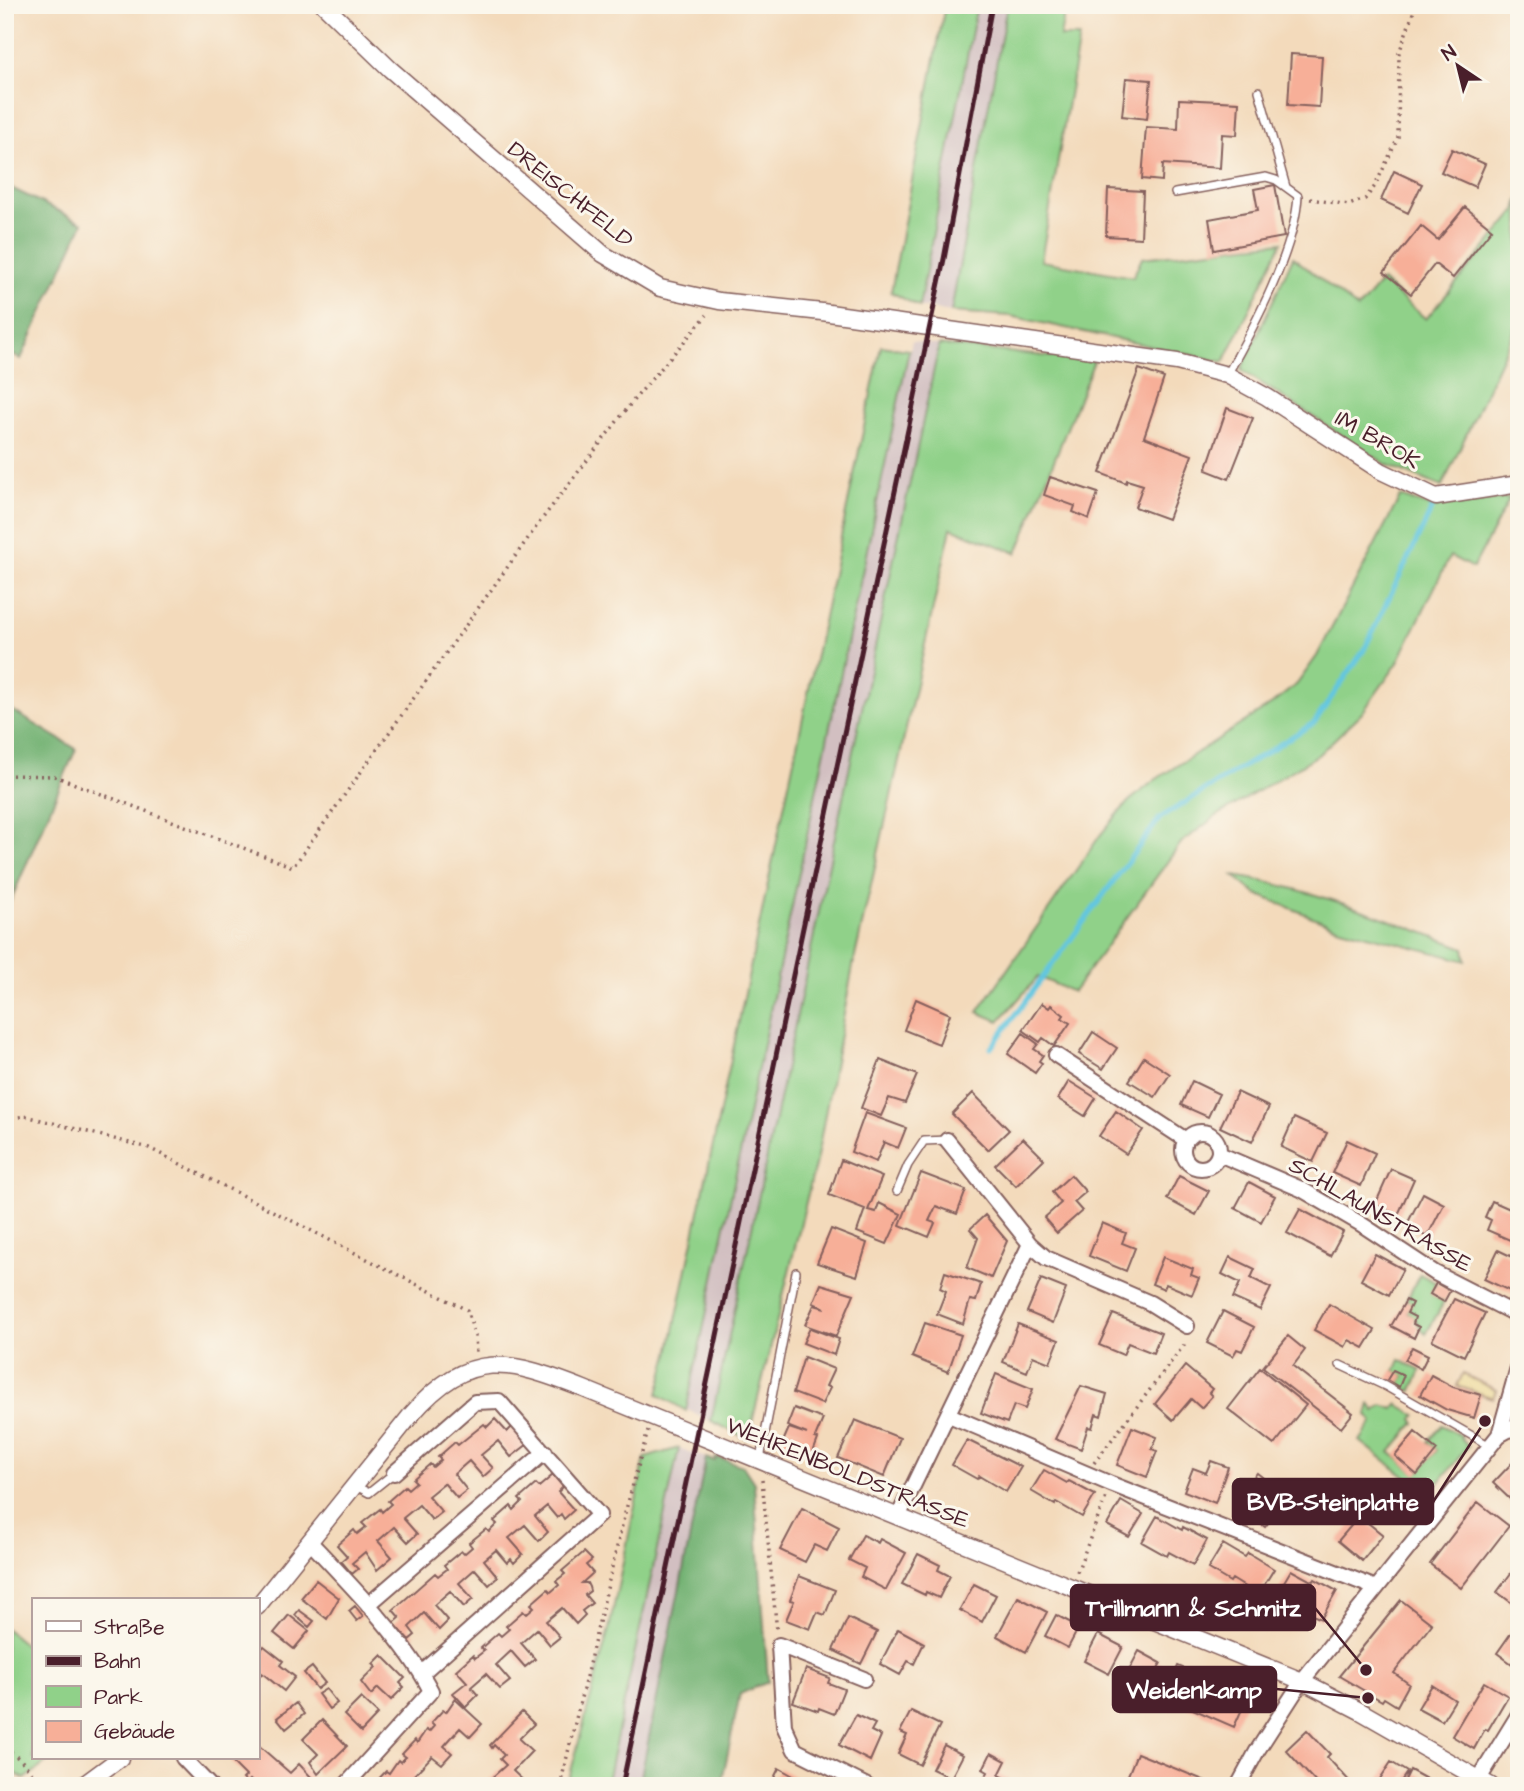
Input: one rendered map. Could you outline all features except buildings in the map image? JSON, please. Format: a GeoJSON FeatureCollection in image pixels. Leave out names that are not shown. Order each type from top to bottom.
{"type":"FeatureCollection","features":[{"type":"Feature","properties":{"kind":"street","name":"DREISCHFELD"},"geometry":{"type":"LineString","coordinates":[[324,5],[390,69],[603,254],[660,288],[719,301],[822,312],[1006,338]]}},
{"type":"Feature","properties":{"kind":"street","name":"IM BROK"},"geometry":{"type":"LineString","coordinates":[[1006,338],[1177,362],[1227,375],[1267,397],[1381,471],[1436,497],[1519,484]]}},
{"type":"Feature","properties":{"kind":"street"},"geometry":{"type":"LineString","coordinates":[[1056,1055],[1186,1140],[1184,1155],[1194,1166],[1209,1166],[1219,1154]]}},
{"type":"Feature","properties":{"kind":"street","name":"SCHLAUNSTRASSE"},"geometry":{"type":"LineString","coordinates":[[1186,1140],[1197,1132],[1210,1134],[1218,1142],[1219,1154],[1301,1189],[1361,1224],[1435,1273],[1519,1316]]}},
{"type":"Feature","properties":{"kind":"street"},"geometry":{"type":"LineString","coordinates":[[947,1140],[1030,1244],[1046,1258],[1150,1303],[1187,1326]]}},
{"type":"Feature","properties":{"kind":"street"},"geometry":{"type":"LineString","coordinates":[[898,1517],[1030,1244]]}},
{"type":"Feature","properties":{"kind":"street","name":"WEHRENBOLDSTRASSE"},"geometry":{"type":"LineString","coordinates":[[259,1605],[411,1415],[435,1390],[448,1380],[477,1368],[494,1364],[517,1366],[537,1371],[760,1460],[1302,1681],[1485,1782]]}},
{"type":"Feature","properties":{"kind":"street"},"geometry":{"type":"LineString","coordinates":[[1494,1440],[1519,1364]]}},
{"type":"Feature","properties":{"kind":"street"},"geometry":{"type":"LineString","coordinates":[[394,1473],[475,1402],[499,1401],[599,1515],[422,1673]]}},
{"type":"Feature","properties":{"kind":"street"},"geometry":{"type":"LineString","coordinates":[[949,1415],[1111,1484],[1376,1588]]}},
{"type":"Feature","properties":{"kind":"street"},"geometry":{"type":"LineString","coordinates":[[1238,1786],[1302,1681],[1494,1440],[1519,1424]]}},
{"type":"Feature","properties":{"kind":"street"},"geometry":{"type":"LineString","coordinates":[[368,1605],[545,1452]]}},
{"type":"Feature","properties":{"kind":"street"},"geometry":{"type":"LineString","coordinates":[[310,1542],[368,1605],[422,1673],[431,1692],[345,1786]]}},
{"type":"Feature","properties":{"kind":"street"},"geometry":{"type":"LineString","coordinates":[[864,1679],[779,1645],[784,1726],[795,1750],[867,1786]]}},
{"type":"Feature","properties":{"kind":"street"},"geometry":{"type":"LineString","coordinates":[[1485,1782],[1519,1714]]}},
{"type":"Feature","properties":{"kind":"street"},"geometry":{"type":"LineString","coordinates":[[82,1786],[117,1760]]}},
{"type":"Feature","properties":{"kind":"street"},"geometry":{"type":"LineString","coordinates":[[185,1760],[210,1786]]}},
{"type":"Feature","properties":{"kind":"lane"},"geometry":{"type":"LineString","coordinates":[[1259,91],[1287,187]]}},
{"type":"Feature","properties":{"kind":"lane"},"geometry":{"type":"LineString","coordinates":[[1175,193],[1266,177],[1276,180],[1298,195],[1297,214],[1285,254],[1227,375]]}},
{"type":"Feature","properties":{"kind":"lane"},"geometry":{"type":"LineString","coordinates":[[897,1191],[908,1165],[924,1141],[947,1140]]}},
{"type":"Feature","properties":{"kind":"lane"},"geometry":{"type":"LineString","coordinates":[[760,1460],[796,1272]]}},
{"type":"Feature","properties":{"kind":"lane"},"geometry":{"type":"LineString","coordinates":[[1340,1365],[1494,1440]]}},
{"type":"Feature","properties":{"kind":"lane"},"geometry":{"type":"LineString","coordinates":[[355,1486],[369,1493],[394,1473]]}},
{"type":"Feature","properties":{"kind":"path"},"geometry":{"type":"LineString","coordinates":[[1298,195],[1315,201],[1349,205],[1365,199],[1375,186],[1398,138],[1399,53],[1416,5]]}},
{"type":"Feature","properties":{"kind":"path"},"geometry":{"type":"LineString","coordinates":[[5,775],[54,776],[293,867],[539,523],[632,402],[719,301]]}},
{"type":"Feature","properties":{"kind":"path"},"geometry":{"type":"LineString","coordinates":[[5,1119],[26,1116],[149,1148],[467,1310],[475,1336],[477,1368]]}},
{"type":"Feature","properties":{"kind":"path"},"geometry":{"type":"LineString","coordinates":[[1088,1474],[1100,1452],[1184,1345],[1187,1326]]}},
{"type":"Feature","properties":{"kind":"path"},"geometry":{"type":"LineString","coordinates":[[560,1786],[625,1513],[652,1418]]}},
{"type":"Feature","properties":{"kind":"path"},"geometry":{"type":"LineString","coordinates":[[760,1460],[779,1645]]}},
{"type":"Feature","properties":{"kind":"path"},"geometry":{"type":"LineString","coordinates":[[1071,1586],[1111,1484]]}},
{"type":"Feature","properties":{"kind":"path"},"geometry":{"type":"LineString","coordinates":[[5,1748],[21,1760],[43,1786]]}},
{"type":"Feature","properties":{"kind":"shaded area"},"geometry":{"type":"Polygon","coordinates":[[[977,5],[1007,5],[951,312],[920,307],[977,5]]]}},
{"type":"Feature","properties":{"kind":"shaded area"},"geometry":{"type":"Polygon","coordinates":[[[912,341],[939,345],[711,1421],[672,1403],[912,341]]]}},
{"type":"Feature","properties":{"kind":"shaded area"},"geometry":{"type":"Polygon","coordinates":[[[679,1448],[706,1458],[639,1786],[606,1786],[679,1448]]]}},
{"type":"Feature","properties":{"kind":"green space"},"geometry":{"type":"Polygon","coordinates":[[[945,5],[977,5],[919,307],[891,292],[945,5]]]}},
{"type":"Feature","properties":{"kind":"green space"},"geometry":{"type":"Polygon","coordinates":[[[1007,5],[1066,5],[1060,37],[1079,37],[1041,261],[1133,277],[1142,258],[1282,242],[1224,362],[1010,316],[951,312],[1007,5]]]}},
{"type":"Feature","properties":{"kind":"green space"},"geometry":{"type":"Polygon","coordinates":[[[5,185],[83,223],[21,359],[5,352],[5,185]]]}},
{"type":"Feature","properties":{"kind":"green space"},"geometry":{"type":"Polygon","coordinates":[[[1519,199],[1519,321],[1442,487],[1386,464],[1241,370],[1293,257],[1358,309],[1382,281],[1426,319],[1516,211],[1519,199]]]}},
{"type":"Feature","properties":{"kind":"green space"},"geometry":{"type":"Polygon","coordinates":[[[939,345],[1094,361],[1017,553],[951,528],[854,961],[817,1157],[748,1439],[711,1421],[939,345]]]}},
{"type":"Feature","properties":{"kind":"green space"},"geometry":{"type":"Polygon","coordinates":[[[881,346],[909,350],[686,1411],[658,1394],[669,1354],[881,346]]]}},
{"type":"Feature","properties":{"kind":"green space"},"geometry":{"type":"Polygon","coordinates":[[[1400,497],[1432,507],[1510,498],[1473,568],[1450,556],[1397,664],[1362,713],[1318,755],[1215,817],[1181,843],[1073,992],[1038,977],[999,1021],[978,1012],[1101,834],[1128,802],[1155,780],[1272,704],[1297,684],[1317,656],[1400,497]]]}},
{"type":"Feature","properties":{"kind":"green space"},"geometry":{"type":"Polygon","coordinates":[[[5,706],[76,749],[5,914],[5,706]]]}},
{"type":"Feature","properties":{"kind":"green space"},"geometry":{"type":"Polygon","coordinates":[[[1234,876],[1293,888],[1379,916],[1464,948],[1466,961],[1337,927],[1256,894],[1234,876]]]}},
{"type":"Feature","properties":{"kind":"green space"},"geometry":{"type":"Polygon","coordinates":[[[1420,1274],[1436,1283],[1431,1294],[1444,1302],[1426,1334],[1415,1318],[1407,1313],[1411,1303],[1406,1301],[1420,1274]]]}},
{"type":"Feature","properties":{"kind":"green space"},"geometry":{"type":"Polygon","coordinates":[[[1400,1360],[1421,1371],[1411,1392],[1399,1386],[1404,1376],[1395,1371],[1400,1360]]]}},
{"type":"Feature","properties":{"kind":"green space"},"geometry":{"type":"Polygon","coordinates":[[[1370,1404],[1375,1411],[1383,1405],[1394,1409],[1397,1404],[1416,1415],[1413,1419],[1415,1423],[1390,1452],[1417,1474],[1437,1450],[1428,1442],[1442,1425],[1462,1436],[1460,1438],[1468,1446],[1429,1495],[1360,1441],[1373,1422],[1367,1415],[1370,1404]]]}},
{"type":"Feature","properties":{"kind":"green space"},"geometry":{"type":"Polygon","coordinates":[[[679,1448],[606,1786],[567,1786],[609,1629],[645,1458],[679,1448]]]}},
{"type":"Feature","properties":{"kind":"green space"},"geometry":{"type":"Polygon","coordinates":[[[716,1457],[743,1466],[754,1483],[768,1682],[740,1694],[721,1786],[639,1786],[706,1458],[715,1461],[716,1457]]]}},
{"type":"Feature","properties":{"kind":"green space"},"geometry":{"type":"Polygon","coordinates":[[[5,1628],[32,1651],[32,1760],[49,1760],[25,1779],[5,1768],[5,1628]]]}},
{"type":"Feature","properties":{"kind":"sand"},"geometry":{"type":"Polygon","coordinates":[[[1463,1374],[1496,1390],[1493,1398],[1457,1386],[1463,1374]]]}},
{"type":"Feature","properties":{"kind":"waterway"},"geometry":{"type":"LineString","coordinates":[[991,1048],[1160,818],[1314,723],[1364,650],[1432,509]]}},
{"type":"Feature","properties":{"kind":"railway"},"geometry":{"type":"LineString","coordinates":[[622,1786],[944,259],[992,5]]}},
{"type":"Feature","properties":{"kind":"place","name":"BVB-Steinplatte"},"geometry":{"type":"Point","coordinates":[1485,1421]}},
{"type":"Feature","properties":{"kind":"place","name":"Trillmann & Schmitz"},"geometry":{"type":"Point","coordinates":[1366,1670]}},
{"type":"Feature","properties":{"kind":"place","name":"Weidenkamp"},"geometry":{"type":"Point","coordinates":[1368,1698]}}]}
